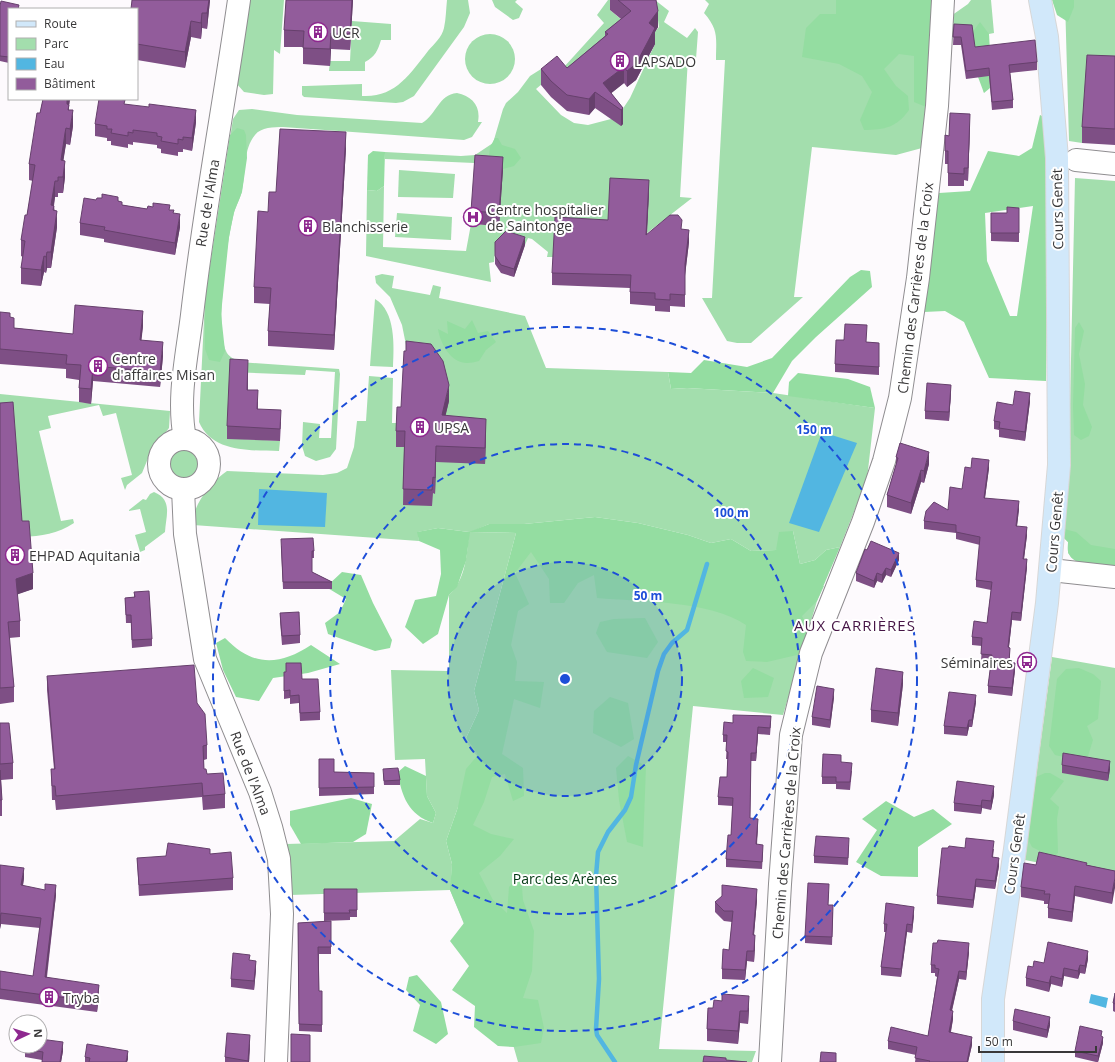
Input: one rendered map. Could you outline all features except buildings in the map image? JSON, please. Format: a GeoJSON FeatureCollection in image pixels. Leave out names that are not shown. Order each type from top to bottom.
{"type":"FeatureCollection","features":[{"type":"Feature","properties":{"kind":"main road","name":"Cours Genêt"},"geometry":{"type":"LineString","coordinates":[[993,1062],[993,999],[1015,849],[1051,570],[1059,465],[1057,158],[1047,37],[1040,0]]}},
{"type":"Feature","properties":{"kind":"street","name":"Rue de l'Alma"},"geometry":{"type":"LineString","coordinates":[[185,439],[181,407],[202,232],[225,97],[239,0]]}},
{"type":"Feature","properties":{"kind":"street","name":"Chemin des Carrières de la Croix"},"geometry":{"type":"LineString","coordinates":[[770,1062],[780,884],[791,735],[811,653],[879,475],[900,398],[918,285],[937,106],[943,0]]}},
{"type":"Feature","properties":{"kind":"street"},"geometry":{"type":"LineString","coordinates":[[1076,160],[1115,164]]}},
{"type":"Feature","properties":{"kind":"street"},"geometry":{"type":"LineString","coordinates":[[185,439],[193,440],[206,452],[208,467],[202,480],[190,488],[183,489],[169,484],[164,480],[159,465],[163,450],[169,443],[176,440],[185,439]]}},
{"type":"Feature","properties":{"kind":"street","name":"Rue de l'Alma"},"geometry":{"type":"LineString","coordinates":[[183,489],[185,534],[205,659],[260,792],[279,859],[282,914],[276,1062]]}},
{"type":"Feature","properties":{"kind":"street"},"geometry":{"type":"LineString","coordinates":[[1051,570],[1115,577]]}},
{"type":"Feature","properties":{"kind":"green space"},"geometry":{"type":"Polygon","coordinates":[[[249,0],[284,0],[280,54],[274,50],[273,94],[264,95],[244,92],[236,83],[249,0]]]}},
{"type":"Feature","properties":{"kind":"green space"},"geometry":{"type":"Polygon","coordinates":[[[447,0],[468,0],[470,13],[464,27],[414,96],[403,102],[396,103],[304,97],[302,95],[302,86],[362,84],[362,96],[374,96],[393,89],[408,76],[442,34],[445,25],[447,0]]]}},
{"type":"Feature","properties":{"kind":"green space"},"geometry":{"type":"Polygon","coordinates":[[[492,0],[517,0],[515,2],[523,9],[519,18],[513,20],[495,7],[492,0]]]}},
{"type":"Feature","properties":{"kind":"green space"},"geometry":{"type":"Polygon","coordinates":[[[608,0],[612,0],[610,10],[630,27],[572,79],[564,67],[604,23],[597,15],[608,0]]]}},
{"type":"Feature","properties":{"kind":"green space"},"geometry":{"type":"Polygon","coordinates":[[[655,0],[669,11],[664,22],[687,38],[695,28],[698,32],[696,59],[688,58],[680,197],[692,198],[647,233],[608,232],[554,257],[547,257],[548,252],[532,239],[528,238],[525,245],[504,238],[495,250],[494,262],[489,263],[491,282],[366,256],[367,190],[377,191],[384,186],[383,247],[466,251],[471,224],[498,226],[474,163],[385,159],[385,152],[461,156],[475,155],[493,143],[506,103],[518,92],[530,76],[549,64],[555,73],[536,89],[561,115],[574,123],[588,125],[611,119],[620,113],[630,98],[655,44],[649,39],[659,27],[655,0]]]}},
{"type":"Feature","properties":{"kind":"green space"},"geometry":{"type":"Polygon","coordinates":[[[705,0],[930,0],[926,107],[922,148],[896,155],[812,147],[794,297],[803,297],[751,343],[727,341],[702,298],[712,298],[725,60],[716,60],[716,35],[712,24],[704,13],[709,4],[705,0]]]}},
{"type":"Feature","properties":{"kind":"green space"},"geometry":{"type":"Polygon","coordinates":[[[836,0],[934,0],[926,107],[914,102],[914,56],[899,54],[884,69],[896,86],[908,96],[909,110],[895,124],[884,128],[864,130],[860,120],[872,92],[862,76],[839,64],[802,57],[806,28],[820,14],[836,14],[836,0]]]}},
{"type":"Feature","properties":{"kind":"green space"},"geometry":{"type":"Polygon","coordinates":[[[971,0],[991,0],[994,33],[989,34],[990,53],[984,93],[972,33],[944,31],[948,18],[968,4],[971,0]]]}},
{"type":"Feature","properties":{"kind":"green space"},"geometry":{"type":"Polygon","coordinates":[[[1052,0],[1074,0],[1074,7],[1068,22],[1057,15],[1052,0]]]}},
{"type":"Feature","properties":{"kind":"green space"},"geometry":{"type":"Polygon","coordinates":[[[1065,0],[1115,0],[1115,73],[1087,71],[1082,143],[1069,141],[1065,0]]]}},
{"type":"Feature","properties":{"kind":"green space"},"geometry":{"type":"Polygon","coordinates":[[[352,21],[391,24],[391,40],[381,40],[376,53],[365,62],[365,71],[329,71],[330,61],[350,61],[352,21]]]}},
{"type":"Feature","properties":{"kind":"green space"},"geometry":{"type":"Polygon","coordinates":[[[980,22],[989,34],[990,88],[984,93],[978,77],[972,33],[980,22]]]}},
{"type":"Feature","properties":{"kind":"green space"},"geometry":{"type":"Polygon","coordinates":[[[490,34],[504,38],[511,45],[515,59],[511,73],[504,80],[490,84],[476,80],[469,73],[465,59],[469,45],[476,38],[490,34]]]}},
{"type":"Feature","properties":{"kind":"green space"},"geometry":{"type":"Polygon","coordinates":[[[457,93],[471,99],[477,107],[479,116],[478,122],[482,122],[472,137],[464,140],[283,127],[264,129],[255,135],[248,147],[241,193],[231,225],[225,262],[222,323],[223,339],[226,351],[228,355],[240,362],[339,369],[336,449],[330,457],[316,461],[305,456],[302,446],[303,422],[320,424],[319,438],[331,438],[335,372],[306,370],[305,375],[230,372],[227,438],[280,441],[279,451],[245,450],[233,448],[223,445],[213,439],[205,432],[199,422],[205,299],[233,119],[239,110],[252,109],[297,115],[422,123],[446,97],[457,93]]]}},
{"type":"Feature","properties":{"kind":"green space"},"geometry":{"type":"Polygon","coordinates":[[[1040,115],[1046,118],[1048,204],[1046,381],[989,378],[964,322],[945,311],[924,312],[939,193],[970,191],[988,151],[1019,156],[1032,148],[1040,115]],[[1033,206],[985,213],[987,261],[1010,316],[1017,316],[1033,206]]]}},
{"type":"Feature","properties":{"kind":"green space"},"geometry":{"type":"Polygon","coordinates":[[[237,128],[244,130],[246,135],[247,158],[242,192],[234,212],[229,237],[221,314],[225,351],[220,362],[209,360],[205,349],[205,299],[230,135],[237,128]]]}},
{"type":"Feature","properties":{"kind":"green space"},"geometry":{"type":"Polygon","coordinates":[[[495,138],[498,138],[502,145],[515,149],[521,158],[514,166],[503,169],[489,156],[490,147],[495,138]]]}},
{"type":"Feature","properties":{"kind":"green space"},"geometry":{"type":"Polygon","coordinates":[[[373,151],[385,152],[384,186],[377,191],[367,190],[368,155],[373,151]]]}},
{"type":"Feature","properties":{"kind":"green space"},"geometry":{"type":"Polygon","coordinates":[[[399,170],[455,174],[453,198],[398,197],[399,170]]]}},
{"type":"Feature","properties":{"kind":"green space"},"geometry":{"type":"Polygon","coordinates":[[[1075,178],[1115,181],[1115,563],[1072,558],[1068,553],[1068,542],[1064,538],[1070,405],[1075,178]]]}},
{"type":"Feature","properties":{"kind":"green space"},"geometry":{"type":"Polygon","coordinates":[[[397,213],[452,217],[451,240],[395,237],[397,213]]]}},
{"type":"Feature","properties":{"kind":"green space"},"geometry":{"type":"Polygon","coordinates":[[[861,270],[870,271],[872,287],[816,337],[792,361],[773,393],[687,388],[671,389],[668,372],[691,373],[704,360],[747,367],[772,358],[850,277],[861,270]]]}},
{"type":"Feature","properties":{"kind":"green space","name":"Parc des Arènes"},"geometry":{"type":"Polygon","coordinates":[[[382,274],[394,276],[392,288],[430,295],[433,285],[441,287],[439,298],[525,316],[546,368],[668,372],[671,389],[687,388],[773,393],[875,408],[867,479],[840,547],[826,550],[815,560],[800,564],[793,531],[776,550],[751,551],[731,539],[711,543],[688,535],[638,523],[595,517],[524,524],[489,524],[471,532],[516,533],[474,691],[479,710],[466,738],[478,754],[523,535],[824,586],[817,601],[783,715],[693,706],[659,1049],[756,1051],[752,1062],[518,1062],[512,1041],[450,890],[290,895],[286,844],[394,841],[420,819],[433,823],[436,813],[427,796],[425,759],[395,760],[391,670],[449,671],[449,595],[459,582],[465,566],[469,532],[438,528],[418,532],[419,541],[193,525],[193,518],[199,502],[209,487],[227,471],[323,475],[337,473],[347,468],[354,447],[357,421],[366,421],[369,376],[393,378],[392,423],[402,423],[408,355],[402,325],[390,297],[376,283],[375,276],[382,274]],[[458,807],[446,841],[452,864],[451,886],[458,807]]]}},
{"type":"Feature","properties":{"kind":"green space"},"geometry":{"type":"Polygon","coordinates":[[[375,299],[387,312],[390,321],[394,350],[393,367],[370,366],[375,299]]]}},
{"type":"Feature","properties":{"kind":"green space"},"geometry":{"type":"Polygon","coordinates":[[[472,320],[478,333],[488,331],[496,342],[486,350],[479,361],[468,363],[461,362],[456,360],[447,351],[441,340],[438,329],[448,334],[447,321],[465,329],[472,320]]]}},
{"type":"Feature","properties":{"kind":"green space"},"geometry":{"type":"Polygon","coordinates":[[[1079,322],[1084,331],[1079,354],[1085,384],[1083,405],[1092,427],[1089,436],[1081,440],[1074,435],[1073,406],[1075,328],[1079,322]]]}},
{"type":"Feature","properties":{"kind":"green space"},"geometry":{"type":"Polygon","coordinates":[[[798,373],[848,379],[870,387],[875,408],[788,396],[789,382],[798,373]]]}},
{"type":"Feature","properties":{"kind":"green space"},"geometry":{"type":"Polygon","coordinates":[[[0,394],[170,411],[169,428],[151,451],[142,473],[127,485],[125,490],[121,478],[132,475],[116,413],[103,416],[99,405],[48,416],[51,428],[39,431],[61,521],[73,519],[74,523],[62,530],[49,534],[22,537],[0,419],[0,394]]]}},
{"type":"Feature","properties":{"kind":"green space"},"geometry":{"type":"Polygon","coordinates":[[[183,450],[189,451],[197,459],[197,471],[189,479],[183,480],[177,479],[169,471],[168,465],[169,459],[177,451],[183,450]]]}},
{"type":"Feature","properties":{"kind":"green space"},"geometry":{"type":"Polygon","coordinates":[[[154,492],[164,499],[166,504],[167,514],[165,532],[145,547],[145,550],[140,552],[135,535],[146,532],[140,509],[129,510],[143,499],[146,500],[150,494],[154,492]]]}},
{"type":"Feature","properties":{"kind":"green space"},"geometry":{"type":"Polygon","coordinates":[[[595,517],[638,523],[688,535],[711,543],[731,539],[751,551],[776,550],[779,532],[793,531],[800,564],[815,560],[826,550],[840,547],[817,601],[802,616],[809,630],[801,654],[767,662],[746,661],[743,652],[746,625],[731,617],[713,611],[674,604],[597,598],[594,575],[578,583],[564,603],[550,603],[549,579],[531,552],[515,573],[529,604],[518,611],[511,645],[517,662],[515,681],[544,682],[540,708],[514,699],[502,754],[523,768],[524,796],[513,801],[505,774],[492,777],[484,802],[473,825],[491,834],[514,839],[500,856],[479,873],[493,900],[507,913],[509,887],[521,874],[523,900],[534,931],[532,971],[523,998],[538,1000],[544,1028],[541,1043],[514,1047],[498,1046],[474,1027],[475,1006],[452,990],[469,966],[450,941],[464,923],[450,890],[452,864],[446,841],[458,807],[466,769],[478,755],[466,738],[479,710],[474,691],[516,533],[470,532],[466,561],[457,587],[449,595],[438,634],[423,644],[405,627],[415,600],[436,596],[441,574],[440,550],[419,541],[417,532],[438,528],[469,532],[489,524],[524,524],[595,517]]]}},
{"type":"Feature","properties":{"kind":"green space"},"geometry":{"type":"Polygon","coordinates":[[[1064,529],[1076,532],[1091,545],[1115,549],[1115,571],[1090,567],[1077,562],[1072,558],[1068,551],[1068,542],[1064,538],[1064,529]]]}},
{"type":"Feature","properties":{"kind":"green space"},"geometry":{"type":"Polygon","coordinates":[[[342,572],[361,575],[373,603],[392,640],[390,648],[375,651],[328,634],[325,623],[340,612],[346,599],[326,587],[342,572]]]}},
{"type":"Feature","properties":{"kind":"green space"},"geometry":{"type":"Polygon","coordinates":[[[645,618],[658,642],[647,658],[607,652],[596,633],[600,622],[614,619],[645,618]]]}},
{"type":"Feature","properties":{"kind":"green space"},"geometry":{"type":"Polygon","coordinates":[[[225,638],[235,647],[256,658],[277,660],[288,657],[311,645],[340,664],[308,673],[273,678],[259,701],[236,697],[223,670],[216,643],[225,638]]]}},
{"type":"Feature","properties":{"kind":"green space"},"geometry":{"type":"Polygon","coordinates":[[[1052,657],[1115,668],[1115,878],[1025,860],[1052,657]]]}},
{"type":"Feature","properties":{"kind":"green space"},"geometry":{"type":"Polygon","coordinates":[[[753,668],[774,678],[768,697],[744,698],[741,681],[753,668]]]}},
{"type":"Feature","properties":{"kind":"green space"},"geometry":{"type":"Polygon","coordinates":[[[1079,668],[1093,674],[1101,681],[1098,719],[1087,726],[1093,740],[1088,756],[1081,761],[1055,755],[1049,746],[1057,679],[1066,669],[1079,668]]]}},
{"type":"Feature","properties":{"kind":"green space"},"geometry":{"type":"Polygon","coordinates":[[[610,697],[628,703],[634,739],[621,747],[593,733],[594,711],[610,697]]]}},
{"type":"Feature","properties":{"kind":"green space"},"geometry":{"type":"Polygon","coordinates":[[[628,756],[646,766],[643,847],[627,842],[619,800],[616,768],[628,756]]]}},
{"type":"Feature","properties":{"kind":"green space"},"geometry":{"type":"Polygon","coordinates":[[[405,766],[426,776],[427,796],[436,813],[433,823],[412,810],[404,797],[398,772],[405,766]]]}},
{"type":"Feature","properties":{"kind":"green space"},"geometry":{"type":"Polygon","coordinates":[[[1045,773],[1050,773],[1064,781],[1050,799],[1059,807],[1057,819],[1058,853],[1052,857],[1032,847],[1028,839],[1036,777],[1045,773]]]}},
{"type":"Feature","properties":{"kind":"green space"},"geometry":{"type":"Polygon","coordinates":[[[351,798],[372,804],[366,834],[353,842],[301,844],[290,825],[290,811],[351,798]]]}},
{"type":"Feature","properties":{"kind":"green space"},"geometry":{"type":"Polygon","coordinates":[[[886,801],[914,817],[933,809],[952,824],[918,847],[918,877],[881,876],[856,862],[877,830],[862,819],[886,801]]]}},
{"type":"Feature","properties":{"kind":"green space"},"geometry":{"type":"Polygon","coordinates":[[[417,975],[441,1002],[448,1034],[436,1044],[413,1031],[420,1005],[406,990],[409,977],[417,975]]]}},
{"type":"Feature","properties":{"kind":"water"},"geometry":{"type":"Polygon","coordinates":[[[822,432],[857,443],[819,532],[789,523],[822,432]]]}},
{"type":"Feature","properties":{"kind":"water"},"geometry":{"type":"Polygon","coordinates":[[[259,489],[327,493],[325,527],[258,525],[259,489]]]}},
{"type":"Feature","properties":{"kind":"water"},"geometry":{"type":"Polygon","coordinates":[[[1091,994],[1108,998],[1106,1008],[1089,1003],[1091,994]]]}},
{"type":"Feature","properties":{"kind":"waterway"},"geometry":{"type":"LineString","coordinates":[[615,1062],[597,1035],[596,1029],[599,979],[596,876],[598,852],[608,832],[625,810],[631,797],[636,765],[658,671],[664,654],[672,643],[687,630],[707,564]]}},
{"type":"Feature","properties":{"kind":"place","name":"UCR"},"geometry":{"type":"Point","coordinates":[318,32]}},
{"type":"Feature","properties":{"kind":"place","name":"LAPSADO"},"geometry":{"type":"Point","coordinates":[620,61]}},
{"type":"Feature","properties":{"kind":"place","name":"Centre hospitalier de Saintonge"},"geometry":{"type":"Point","coordinates":[473,217]}},
{"type":"Feature","properties":{"kind":"place","name":"Blanchisserie"},"geometry":{"type":"Point","coordinates":[308,226]}},
{"type":"Feature","properties":{"kind":"place","name":"Centre d'affaires Misan"},"geometry":{"type":"Point","coordinates":[98,366]}},
{"type":"Feature","properties":{"kind":"place","name":"UPSA"},"geometry":{"type":"Point","coordinates":[420,427]}},
{"type":"Feature","properties":{"kind":"place","name":"EHPAD Aquitania"},"geometry":{"type":"Point","coordinates":[15,555]}},
{"type":"Feature","properties":{"kind":"place","name":"Séminaires"},"geometry":{"type":"Point","coordinates":[1027,662]}},
{"type":"Feature","properties":{"kind":"place","name":"Tryba"},"geometry":{"type":"Point","coordinates":[49,997]}},
{"type":"Feature","properties":{"kind":"district","name":"AUX CARRIÈRES"},"geometry":{"type":"Point","coordinates":[855,625]}}]}
